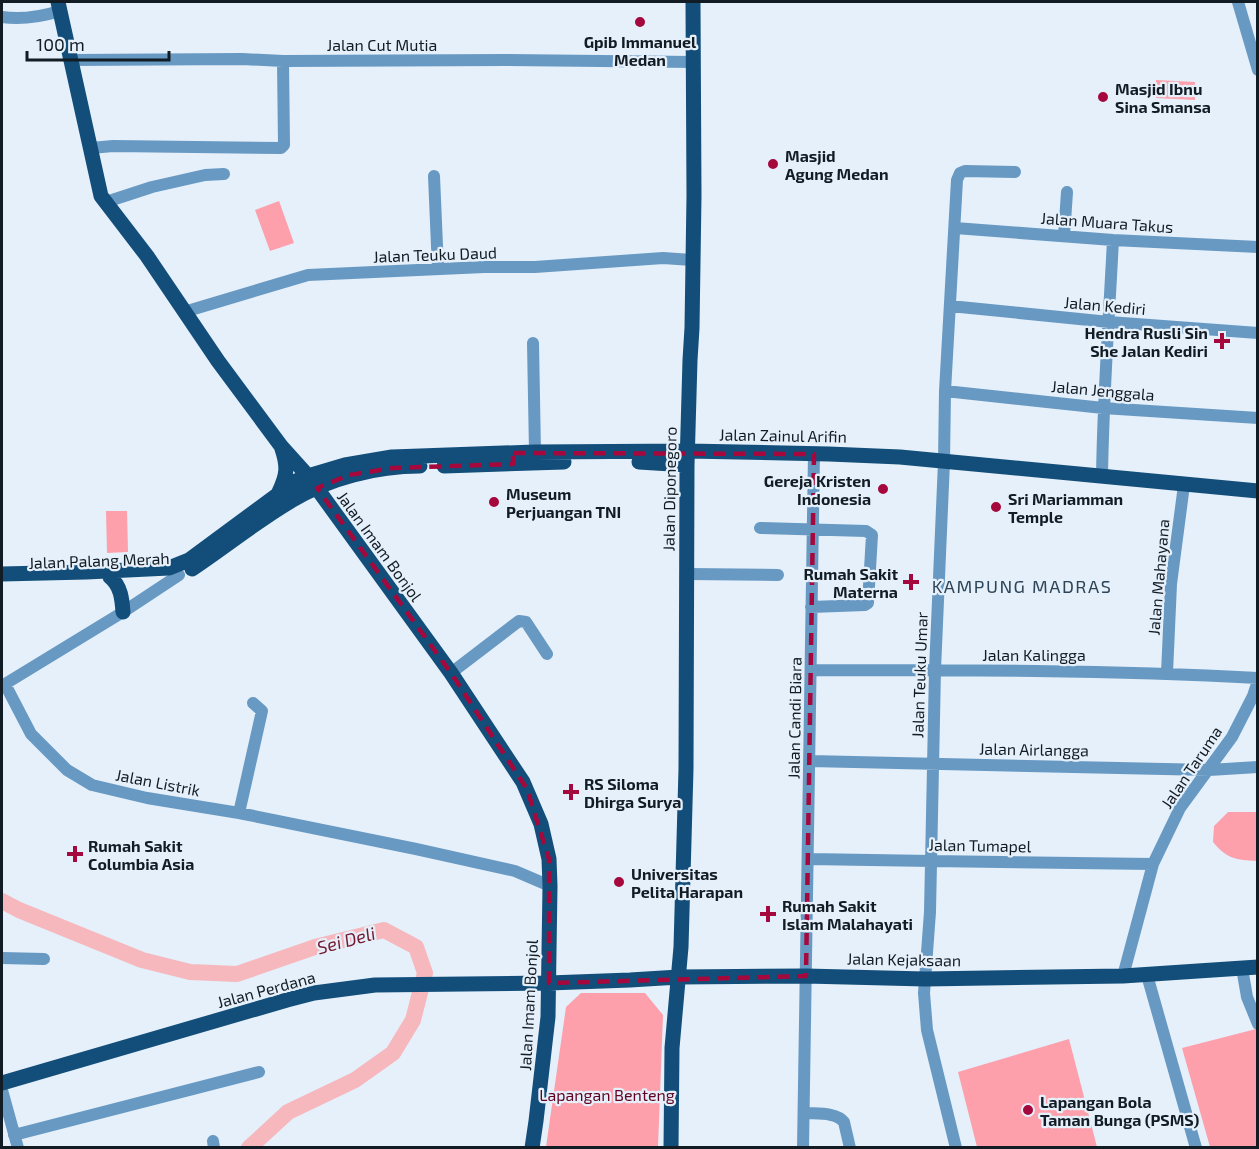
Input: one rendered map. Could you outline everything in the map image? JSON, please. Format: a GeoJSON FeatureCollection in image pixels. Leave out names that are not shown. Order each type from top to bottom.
{"type":"FeatureCollection","features":[{"type":"Feature","properties":{"kind":"main road","name":"Jalan Diponegoro"},"geometry":{"type":"LineString","coordinates":[[671,1148],[672,1048],[681,947],[686,769],[687,458],[694,196],[693,2]]}},
{"type":"Feature","properties":{"kind":"main road","name":"Jalan Imam Bonjol"},"geometry":{"type":"LineString","coordinates":[[59,6],[101,196],[147,256],[218,361],[281,446],[312,482],[451,673],[526,789],[541,824],[549,859],[549,1017],[532,1148]]}},
{"type":"Feature","properties":{"kind":"main road"},"geometry":{"type":"LineString","coordinates":[[279,492],[287,463],[281,446]]}},
{"type":"Feature","properties":{"kind":"main road","name":"Jalan Zainul Arifin"},"geometry":{"type":"LineString","coordinates":[[513,458],[535,452],[687,458],[814,457],[849,454],[1257,491]]}},
{"type":"Feature","properties":{"kind":"main road","name":"Jalan Zainul Arifin"},"geometry":{"type":"LineString","coordinates":[[312,482],[393,468],[513,458],[660,462],[687,458]]}},
{"type":"Feature","properties":{"kind":"main road","name":"Jalan Palang Merah"},"geometry":{"type":"LineString","coordinates":[[2,581],[28,577],[170,568],[189,560],[296,481],[312,482]]}},
{"type":"Feature","properties":{"kind":"main road","name":"Jalan Palang Merah"},"geometry":{"type":"LineString","coordinates":[[2,574],[28,577],[110,578],[179,575],[192,570],[292,500],[312,482]]}},
{"type":"Feature","properties":{"kind":"main road"},"geometry":{"type":"LineString","coordinates":[[110,578],[115,581],[119,589],[123,612]]}},
{"type":"Feature","properties":{"kind":"main road","name":"Jalan Kejaksaan"},"geometry":{"type":"LineString","coordinates":[[549,983],[679,977],[806,975],[925,979],[1124,976],[1250,967]]}},
{"type":"Feature","properties":{"kind":"main road","name":"Jalan Perdana"},"geometry":{"type":"LineString","coordinates":[[2,1083],[314,993],[375,985],[549,983]]}},
{"type":"Feature","properties":{"kind":"street"},"geometry":{"type":"LineString","coordinates":[[1238,2],[1257,70]]}},
{"type":"Feature","properties":{"kind":"street"},"geometry":{"type":"LineString","coordinates":[[2,17],[41,16],[59,6]]}},
{"type":"Feature","properties":{"kind":"street"},"geometry":{"type":"LineString","coordinates":[[1244,24],[1257,19]]}},
{"type":"Feature","properties":{"kind":"street","name":"Jalan Cut Mutia"},"geometry":{"type":"LineString","coordinates":[[71,60],[694,62]]}},
{"type":"Feature","properties":{"kind":"street"},"geometry":{"type":"LineString","coordinates":[[91,148],[113,146],[281,148],[284,145],[284,61]]}},
{"type":"Feature","properties":{"kind":"street","name":"Jalan Teuku Umar"},"geometry":{"type":"LineString","coordinates":[[956,1148],[927,1030],[924,993],[932,861],[935,670],[945,391],[957,180],[960,173],[965,171],[1016,172]]}},
{"type":"Feature","properties":{"kind":"street"},"geometry":{"type":"LineString","coordinates":[[106,202],[152,187],[205,175],[224,174]]}},
{"type":"Feature","properties":{"kind":"street"},"geometry":{"type":"LineString","coordinates":[[434,176],[438,269]]}},
{"type":"Feature","properties":{"kind":"street"},"geometry":{"type":"LineString","coordinates":[[1065,236],[1067,192]]}},
{"type":"Feature","properties":{"kind":"street","name":"Jalan Muara Takus"},"geometry":{"type":"LineString","coordinates":[[955,228],[1113,240],[1257,247]]}},
{"type":"Feature","properties":{"kind":"street"},"geometry":{"type":"LineString","coordinates":[[1102,477],[1103,408],[1113,240]]}},
{"type":"Feature","properties":{"kind":"street","name":"Jalan Teuku Daud"},"geometry":{"type":"LineString","coordinates":[[184,312],[308,275],[535,267],[663,258],[692,260]]}},
{"type":"Feature","properties":{"kind":"street","name":"Jalan Kediri"},"geometry":{"type":"LineString","coordinates":[[950,306],[1109,322],[1257,333]]}},
{"type":"Feature","properties":{"kind":"street"},"geometry":{"type":"LineString","coordinates":[[533,343],[535,452]]}},
{"type":"Feature","properties":{"kind":"street","name":"Jalan Jenggala"},"geometry":{"type":"LineString","coordinates":[[945,391],[1103,408],[1257,418]]}},
{"type":"Feature","properties":{"kind":"street","name":"Jalan Candi Biara"},"geometry":{"type":"LineString","coordinates":[[803,1148],[814,457]]}},
{"type":"Feature","properties":{"kind":"street","name":"Jalan Mahayana"},"geometry":{"type":"LineString","coordinates":[[1167,673],[1171,584],[1184,485]]}},
{"type":"Feature","properties":{"kind":"street"},"geometry":{"type":"LineString","coordinates":[[760,528],[871,533],[868,603],[866,605],[811,607]]}},
{"type":"Feature","properties":{"kind":"street"},"geometry":{"type":"LineString","coordinates":[[687,574],[778,575]]}},
{"type":"Feature","properties":{"kind":"street","name":"Jalan Listrik"},"geometry":{"type":"LineString","coordinates":[[179,575],[5,684],[31,734],[67,770],[93,785],[147,798],[312,827],[515,871],[550,886]]}},
{"type":"Feature","properties":{"kind":"street"},"geometry":{"type":"LineString","coordinates":[[451,673],[519,621],[526,622],[547,654]]}},
{"type":"Feature","properties":{"kind":"street","name":"Jalan Kalingga"},"geometry":{"type":"LineString","coordinates":[[811,670],[1167,673],[1257,680]]}},
{"type":"Feature","properties":{"kind":"street","name":"Jalan Taruma"},"geometry":{"type":"LineString","coordinates":[[1124,976],[1153,864],[1180,808],[1232,736],[1253,696],[1257,680]]}},
{"type":"Feature","properties":{"kind":"street"},"geometry":{"type":"LineString","coordinates":[[239,813],[262,711],[253,703]]}},
{"type":"Feature","properties":{"kind":"street","name":"Jalan Airlangga"},"geometry":{"type":"LineString","coordinates":[[810,761],[1209,770],[1257,767]]}},
{"type":"Feature","properties":{"kind":"street","name":"Jalan Tumapel"},"geometry":{"type":"LineString","coordinates":[[808,858],[1153,864]]}},
{"type":"Feature","properties":{"kind":"street"},"geometry":{"type":"LineString","coordinates":[[2,957],[44,959]]}},
{"type":"Feature","properties":{"kind":"street"},"geometry":{"type":"LineString","coordinates":[[1250,967],[1247,997],[1257,1024]]}},
{"type":"Feature","properties":{"kind":"street"},"geometry":{"type":"LineString","coordinates":[[1148,975],[1196,1148]]}},
{"type":"Feature","properties":{"kind":"street"},"geometry":{"type":"LineString","coordinates":[[14,1135],[259,1072]]}},
{"type":"Feature","properties":{"kind":"street"},"geometry":{"type":"LineString","coordinates":[[2,1090],[18,1148]]}},
{"type":"Feature","properties":{"kind":"street"},"geometry":{"type":"LineString","coordinates":[[805,1113],[839,1117],[844,1122],[850,1148]]}},
{"type":"Feature","properties":{"kind":"highlighted area"},"geometry":{"type":"Polygon","coordinates":[[[513,453],[814,454],[806,976],[549,983],[549,859],[527,789],[451,673],[317,488],[349,475],[393,468],[513,464],[513,453]]]}},
{"type":"Feature","properties":{"kind":"green space"},"geometry":{"type":"Polygon","coordinates":[[[1156,80],[1195,82],[1195,100],[1156,98],[1156,80]]]}},
{"type":"Feature","properties":{"kind":"green space"},"geometry":{"type":"Polygon","coordinates":[[[279,201],[294,243],[270,251],[255,210],[279,201]]]}},
{"type":"Feature","properties":{"kind":"green space"},"geometry":{"type":"Polygon","coordinates":[[[106,511],[127,511],[128,552],[107,553],[106,511]]]}},
{"type":"Feature","properties":{"kind":"green space"},"geometry":{"type":"Polygon","coordinates":[[[1228,812],[1257,812],[1257,861],[1232,858],[1213,842],[1214,826],[1228,812]]]}},
{"type":"Feature","properties":{"kind":"green space","name":"Lapangan Benteng"},"geometry":{"type":"Polygon","coordinates":[[[581,993],[645,993],[663,1015],[658,1147],[546,1147],[566,1007],[581,993]]]}},
{"type":"Feature","properties":{"kind":"green space"},"geometry":{"type":"Polygon","coordinates":[[[1256,1029],[1257,1147],[1210,1147],[1182,1048],[1256,1029]]]}},
{"type":"Feature","properties":{"kind":"green space","name":"Lapangan Bola Taman Bunga (PSMS)"},"geometry":{"type":"Polygon","coordinates":[[[1069,1039],[1097,1147],[977,1147],[958,1072],[1069,1039]]]}},
{"type":"Feature","properties":{"kind":"waterway","name":"Sei Deli"},"geometry":{"type":"LineString","coordinates":[[2,901],[142,960],[190,972],[237,974],[315,947],[384,930],[416,947],[425,973],[413,1020],[393,1053],[355,1080],[288,1112],[249,1148]]}},
{"type":"Feature","properties":{"kind":"place","name":"Gpib Immanuel Medan"},"geometry":{"type":"Point","coordinates":[640,22]}},
{"type":"Feature","properties":{"kind":"place","name":"Masjid Ibnu Sina Smansa"},"geometry":{"type":"Point","coordinates":[1103,97]}},
{"type":"Feature","properties":{"kind":"place","name":"Masjid Agung Medan"},"geometry":{"type":"Point","coordinates":[773,164]}},
{"type":"Feature","properties":{"kind":"place","name":"Hendra Rusli Sin She Jalan Kediri"},"geometry":{"type":"Point","coordinates":[1222,341]}},
{"type":"Feature","properties":{"kind":"place","name":"Gereja Kristen Indonesia"},"geometry":{"type":"Point","coordinates":[883,489]}},
{"type":"Feature","properties":{"kind":"place","name":"Museum Perjuangan TNI"},"geometry":{"type":"Point","coordinates":[494,502]}},
{"type":"Feature","properties":{"kind":"place","name":"Sri Mariamman Temple"},"geometry":{"type":"Point","coordinates":[996,507]}},
{"type":"Feature","properties":{"kind":"place","name":"Rumah Sakit Materna"},"geometry":{"type":"Point","coordinates":[911,582]}},
{"type":"Feature","properties":{"kind":"place","name":"RS Siloma Dhirga Surya"},"geometry":{"type":"Point","coordinates":[571,792]}},
{"type":"Feature","properties":{"kind":"place","name":"Rumah Sakit Columbia Asia"},"geometry":{"type":"Point","coordinates":[75,854]}},
{"type":"Feature","properties":{"kind":"place","name":"Universitas Pelita Harapan"},"geometry":{"type":"Point","coordinates":[619,882]}},
{"type":"Feature","properties":{"kind":"place","name":"Rumah Sakit Islam Malahayati"},"geometry":{"type":"Point","coordinates":[768,914]}},
{"type":"Feature","properties":{"kind":"place","name":"Lapangan Bola Taman Bunga (PSMS)"},"geometry":{"type":"Point","coordinates":[1028,1110]}},
{"type":"Feature","properties":{"kind":"district","name":"KAMPUNG MADRAS"},"geometry":{"type":"Point","coordinates":[1022,586]}}]}
